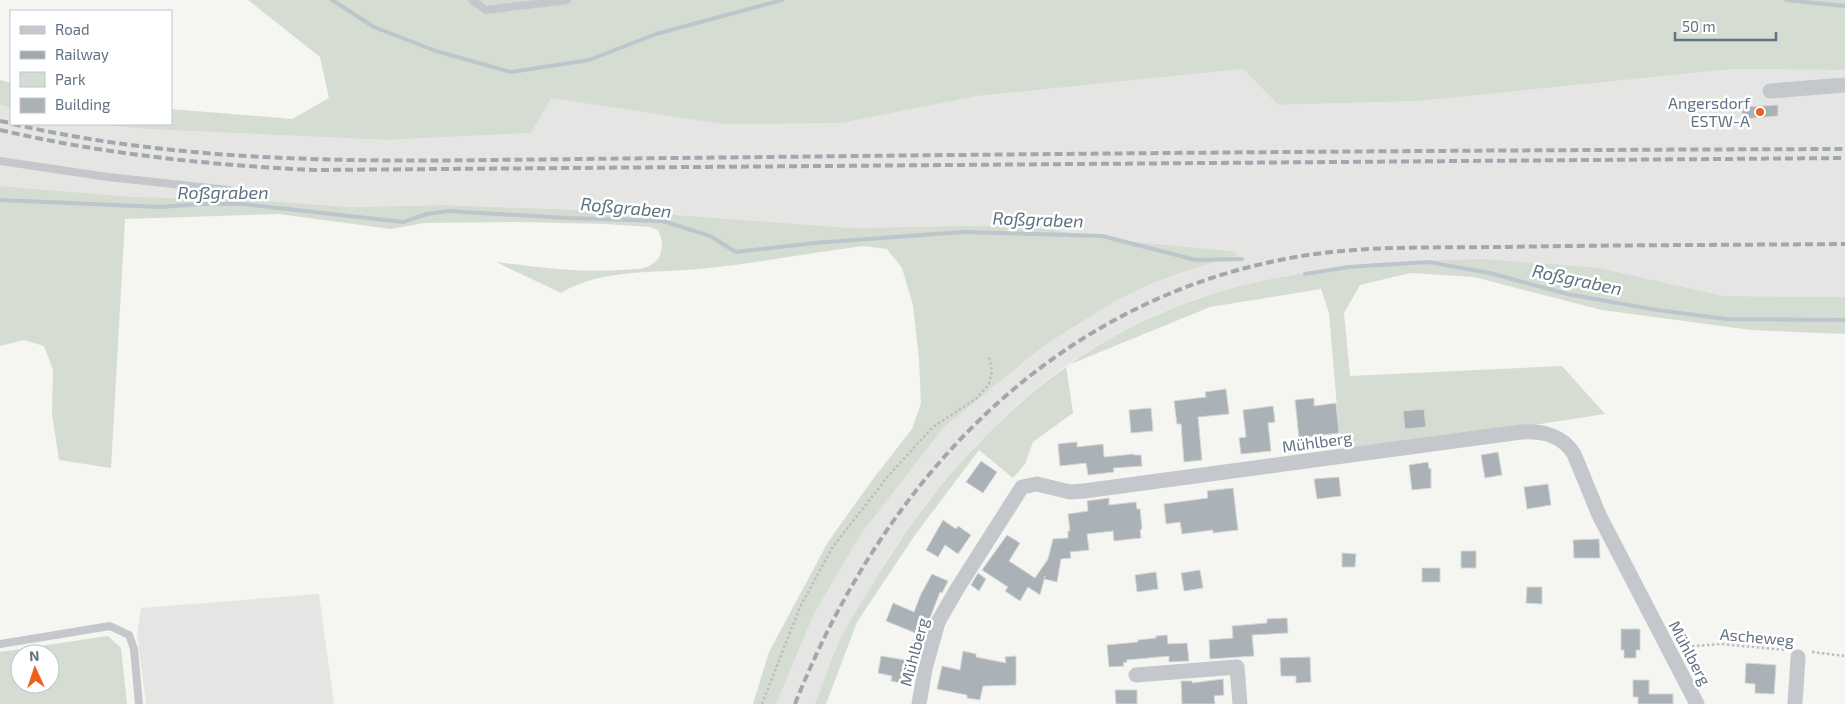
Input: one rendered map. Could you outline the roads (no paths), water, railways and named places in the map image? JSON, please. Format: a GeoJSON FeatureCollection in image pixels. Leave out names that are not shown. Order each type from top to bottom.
{"type":"FeatureCollection","features":[{"type":"Feature","properties":{"kind":"street"},"geometry":{"type":"LineString","coordinates":[[1770,91],[1845,85]]}},
{"type":"Feature","properties":{"kind":"street","name":"Mühlberg"},"geometry":{"type":"LineString","coordinates":[[919,704],[925,670],[938,622],[957,588],[1022,487],[1037,484],[1070,492],[1084,491],[1537,431],[1549,434],[1569,446],[1574,454],[1599,515],[1697,704]]}},
{"type":"Feature","properties":{"kind":"street"},"geometry":{"type":"LineString","coordinates":[[1795,704],[1798,653]]}},
{"type":"Feature","properties":{"kind":"street"},"geometry":{"type":"LineString","coordinates":[[1136,675],[1237,668],[1240,704]]}},
{"type":"Feature","properties":{"kind":"lane"},"geometry":{"type":"LineString","coordinates":[[472,0],[486,10],[567,0]]}},
{"type":"Feature","properties":{"kind":"lane"},"geometry":{"type":"LineString","coordinates":[[0,161],[108,177],[229,190]]}},
{"type":"Feature","properties":{"kind":"lane"},"geometry":{"type":"LineString","coordinates":[[0,644],[110,626],[129,635],[134,649],[139,704]]}},
{"type":"Feature","properties":{"kind":"waterway","name":"Roßgraben"},"geometry":{"type":"LineString","coordinates":[[332,0],[374,27],[436,51],[511,72],[589,60],[656,34],[782,0]]}},
{"type":"Feature","properties":{"kind":"waterway","name":"Roßgraben"},"geometry":{"type":"LineString","coordinates":[[1786,0],[1845,6]]}},
{"type":"Feature","properties":{"kind":"waterway","name":"Roßgraben"},"geometry":{"type":"LineString","coordinates":[[0,200],[161,207],[201,204],[243,204],[403,222],[427,214],[448,211],[663,221],[710,236],[736,252],[815,243],[962,232],[1102,236],[1196,260],[1242,259]]}},
{"type":"Feature","properties":{"kind":"waterway","name":"Roßgraben"},"geometry":{"type":"LineString","coordinates":[[1305,274],[1349,267],[1428,262],[1490,273],[1567,294],[1657,310],[1726,319],[1845,320]]}},
{"type":"Feature","properties":{"kind":"railway"},"geometry":{"type":"LineString","coordinates":[[0,121],[10,123]]}},
{"type":"Feature","properties":{"kind":"railway"},"geometry":{"type":"LineString","coordinates":[[18,125],[72,136],[191,152],[310,159],[370,160],[1845,149]]}},
{"type":"Feature","properties":{"kind":"railway"},"geometry":{"type":"LineString","coordinates":[[0,130],[78,146],[156,157],[314,170],[1845,158]]}},
{"type":"Feature","properties":{"kind":"railway"},"geometry":{"type":"LineString","coordinates":[[795,704],[831,624],[875,549],[925,479],[983,417],[1048,362],[1120,317],[1199,282],[1285,259],[1365,249],[1845,244]]}},
{"type":"Feature","properties":{"kind":"place","name":"Angersdorf ESTW-A"},"geometry":{"type":"Point","coordinates":[1760,112]}}]}
